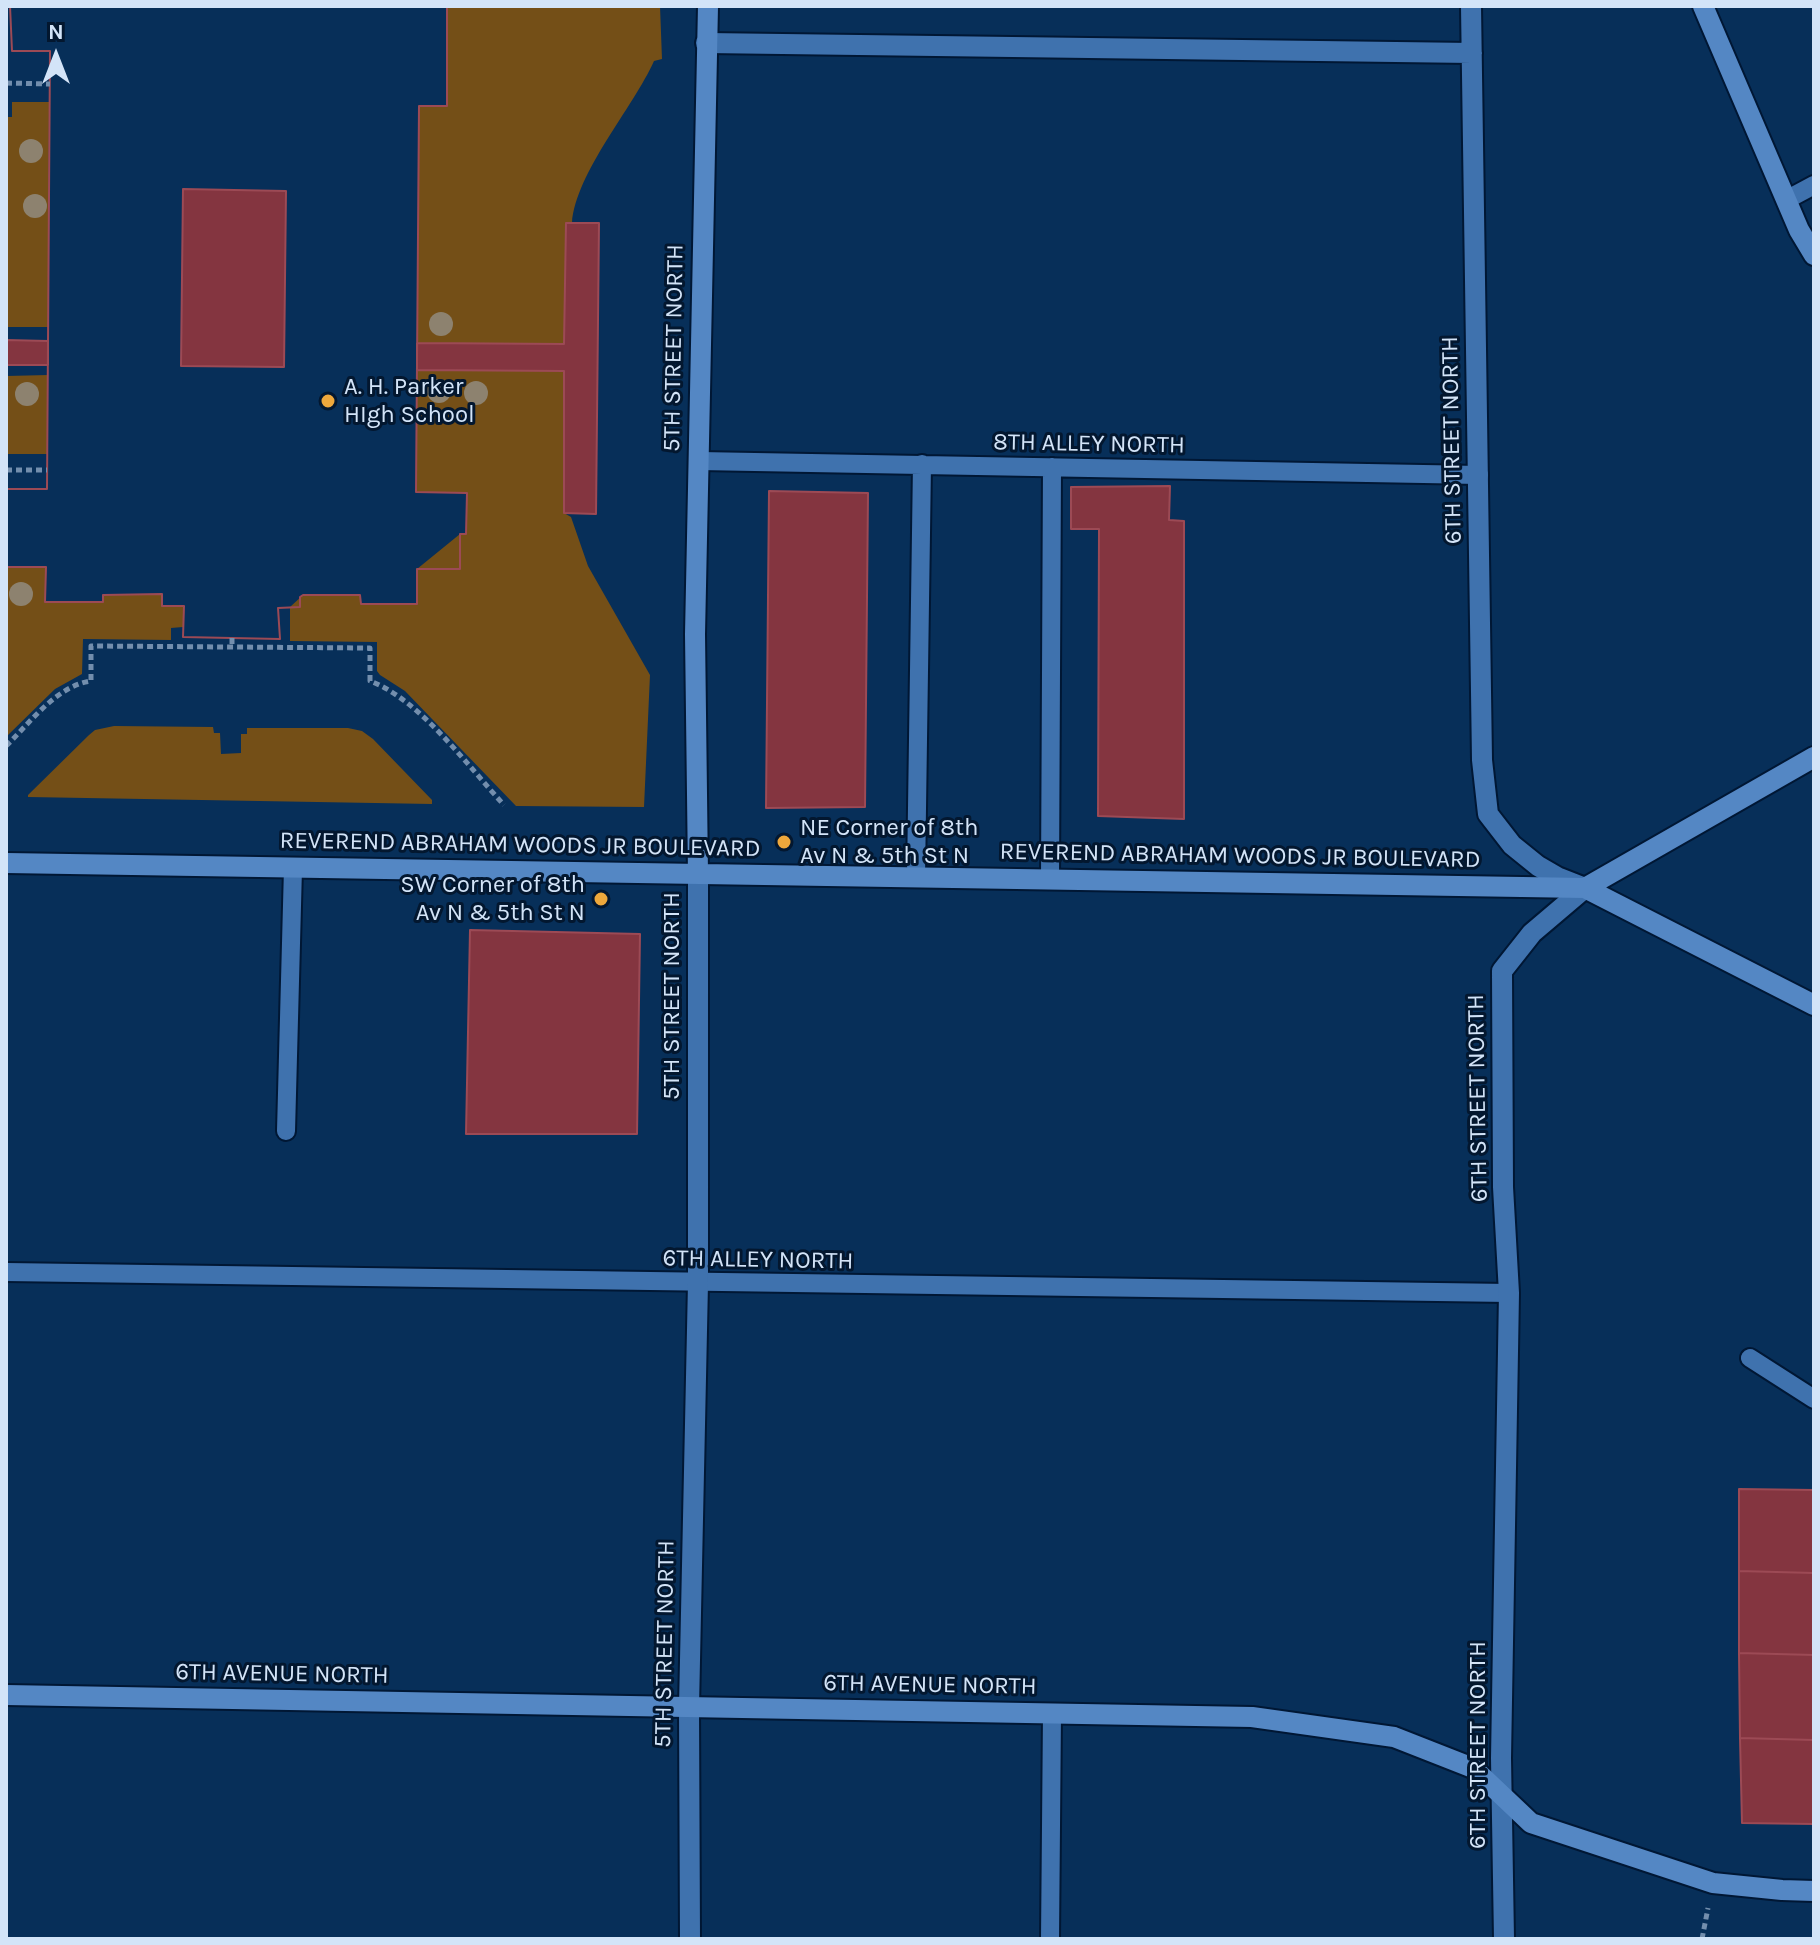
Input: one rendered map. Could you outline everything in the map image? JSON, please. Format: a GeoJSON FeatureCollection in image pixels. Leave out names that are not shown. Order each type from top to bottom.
{"type":"FeatureCollection","features":[{"type":"Feature","properties":{"kind":"street","name":"5TH STREET NORTH"},"geometry":{"type":"LineString","coordinates":[[690,1939],[689,1707],[698,1283],[695,634],[708,6]]}},
{"type":"Feature","properties":{"kind":"street","name":"6TH STREET NORTH"},"geometry":{"type":"LineString","coordinates":[[1471,6],[1482,760],[1488,814],[1512,845],[1538,866],[1585,888],[1532,933],[1502,971],[1503,1187],[1509,1293],[1502,1796],[1504,1939]]}},
{"type":"Feature","properties":{"kind":"street"},"geometry":{"type":"LineString","coordinates":[[1703,6],[1786,200],[1814,255]]}},
{"type":"Feature","properties":{"kind":"street"},"geometry":{"type":"LineString","coordinates":[[706,43],[1472,53]]}},
{"type":"Feature","properties":{"kind":"street"},"geometry":{"type":"LineString","coordinates":[[1585,888],[1814,757]]}},
{"type":"Feature","properties":{"kind":"street","name":"REVEREND ABRAHAM WOODS JR BOULEVARD"},"geometry":{"type":"LineString","coordinates":[[6,863],[1585,888]]}},
{"type":"Feature","properties":{"kind":"street"},"geometry":{"type":"LineString","coordinates":[[1585,888],[1814,1005]]}},
{"type":"Feature","properties":{"kind":"street","name":"6TH AVENUE NORTH"},"geometry":{"type":"LineString","coordinates":[[6,1695],[1252,1717],[1394,1737],[1473,1768],[1531,1823],[1713,1883],[1814,1891]]}},
{"type":"Feature","properties":{"kind":"lane"},"geometry":{"type":"LineString","coordinates":[[1786,200],[1814,185]]}},
{"type":"Feature","properties":{"kind":"lane","name":"8TH ALLEY NORTH"},"geometry":{"type":"LineString","coordinates":[[699,461],[1479,475]]}},
{"type":"Feature","properties":{"kind":"lane"},"geometry":{"type":"LineString","coordinates":[[916,877],[922,464]]}},
{"type":"Feature","properties":{"kind":"lane"},"geometry":{"type":"LineString","coordinates":[[1050,879],[1052,467]]}},
{"type":"Feature","properties":{"kind":"lane"},"geometry":{"type":"LineString","coordinates":[[286,1131],[293,868]]}},
{"type":"Feature","properties":{"kind":"lane","name":"6TH ALLEY NORTH"},"geometry":{"type":"LineString","coordinates":[[6,1272],[1509,1293]]}},
{"type":"Feature","properties":{"kind":"lane"},"geometry":{"type":"LineString","coordinates":[[1750,1358],[1814,1399]]}},
{"type":"Feature","properties":{"kind":"lane"},"geometry":{"type":"LineString","coordinates":[[1050,1939],[1052,1713]]}},
{"type":"Feature","properties":{"kind":"path"},"geometry":{"type":"LineString","coordinates":[[6,83],[50,84]]}},
{"type":"Feature","properties":{"kind":"path"},"geometry":{"type":"LineString","coordinates":[[6,470],[47,470]]}},
{"type":"Feature","properties":{"kind":"path"},"geometry":{"type":"LineString","coordinates":[[232,638],[232,646]]}},
{"type":"Feature","properties":{"kind":"path"},"geometry":{"type":"LineString","coordinates":[[6,746],[60,694],[72,686],[91,681],[91,646],[370,648],[370,681],[389,688],[408,704],[504,805]]}},
{"type":"Feature","properties":{"kind":"shaded area"},"geometry":{"type":"Polygon","coordinates":[[[447,6],[660,6],[662,59],[654,61],[594,162],[576,203],[572,223],[566,223],[564,344],[417,343],[419,106],[447,105],[447,6]]]}},
{"type":"Feature","properties":{"kind":"shaded area"},"geometry":{"type":"Polygon","coordinates":[[[12,102],[49,102],[48,327],[6,327],[6,117],[12,117],[12,102]]]}},
{"type":"Feature","properties":{"kind":"shaded area"},"geometry":{"type":"Polygon","coordinates":[[[417,370],[564,371],[564,513],[571,517],[588,566],[650,675],[644,807],[516,806],[405,691],[380,675],[377,671],[377,642],[290,641],[290,607],[303,595],[360,595],[361,604],[417,604],[417,569],[460,534],[466,534],[467,493],[416,492],[417,370]]]}},
{"type":"Feature","properties":{"kind":"shaded area"},"geometry":{"type":"Polygon","coordinates":[[[48,375],[47,454],[6,454],[6,376],[48,375]]]}},
{"type":"Feature","properties":{"kind":"shaded area"},"geometry":{"type":"Polygon","coordinates":[[[6,567],[46,567],[46,602],[102,602],[103,595],[162,594],[162,606],[184,606],[183,627],[171,628],[171,640],[83,639],[82,674],[55,689],[6,737],[6,567]]]}},
{"type":"Feature","properties":{"kind":"shaded area"},"geometry":{"type":"Polygon","coordinates":[[[114,726],[213,727],[214,733],[220,733],[221,754],[241,753],[241,734],[247,734],[247,728],[348,728],[362,731],[432,800],[432,804],[28,797],[95,730],[114,726]]]}},
{"type":"Feature","properties":{"kind":"building"},"geometry":{"type":"Polygon","coordinates":[[[10,6],[447,6],[447,106],[419,106],[416,492],[467,493],[466,534],[460,534],[460,569],[417,569],[417,604],[361,604],[360,595],[303,595],[300,597],[300,607],[278,608],[280,639],[183,637],[184,606],[162,606],[162,594],[103,595],[103,602],[45,602],[46,567],[6,567],[6,489],[47,489],[50,51],[12,51],[10,6]],[[183,189],[181,366],[284,367],[286,191],[183,189]]]}},
{"type":"Feature","properties":{"kind":"building"},"geometry":{"type":"Polygon","coordinates":[[[10,6],[447,6],[447,106],[419,106],[416,492],[467,493],[466,534],[460,534],[460,569],[417,569],[417,604],[361,604],[360,595],[303,595],[300,597],[300,607],[278,608],[280,639],[183,637],[184,606],[162,606],[162,594],[103,595],[103,602],[45,602],[46,567],[6,567],[6,489],[47,489],[50,51],[12,51],[10,6]]]}},
{"type":"Feature","properties":{"kind":"building"},"geometry":{"type":"Polygon","coordinates":[[[566,223],[599,223],[596,514],[564,513],[564,371],[417,370],[417,343],[564,344],[566,223]]]}},
{"type":"Feature","properties":{"kind":"building"},"geometry":{"type":"Polygon","coordinates":[[[6,340],[48,341],[48,365],[6,365],[6,340]]]}},
{"type":"Feature","properties":{"kind":"building"},"geometry":{"type":"Polygon","coordinates":[[[1170,486],[1169,520],[1184,521],[1184,819],[1098,816],[1099,529],[1071,529],[1071,487],[1170,486]]]}},
{"type":"Feature","properties":{"kind":"building"},"geometry":{"type":"Polygon","coordinates":[[[769,491],[868,493],[865,807],[766,808],[769,491]]]}},
{"type":"Feature","properties":{"kind":"building"},"geometry":{"type":"Polygon","coordinates":[[[470,930],[640,934],[637,1134],[466,1134],[470,930]]]}},
{"type":"Feature","properties":{"kind":"building"},"geometry":{"type":"Polygon","coordinates":[[[1739,1489],[1814,1490],[1814,1573],[1739,1571],[1739,1489]]]}},
{"type":"Feature","properties":{"kind":"building"},"geometry":{"type":"Polygon","coordinates":[[[1739,1571],[1814,1573],[1814,1655],[1739,1653],[1739,1571]]]}},
{"type":"Feature","properties":{"kind":"building"},"geometry":{"type":"Polygon","coordinates":[[[1739,1653],[1814,1655],[1814,1740],[1740,1738],[1739,1653]]]}},
{"type":"Feature","properties":{"kind":"building"},"geometry":{"type":"Polygon","coordinates":[[[1740,1738],[1814,1740],[1814,1824],[1742,1823],[1740,1738]]]}},
{"type":"Feature","properties":{"kind":"place","name":"A. H. Parker HIgh School"},"geometry":{"type":"Point","coordinates":[328,401]}},
{"type":"Feature","properties":{"kind":"place","name":"NE Corner of 8th Av N & 5th St N"},"geometry":{"type":"Point","coordinates":[784,842]}},
{"type":"Feature","properties":{"kind":"place","name":"SW Corner of 8th Av N & 5th St N"},"geometry":{"type":"Point","coordinates":[601,899]}}]}
